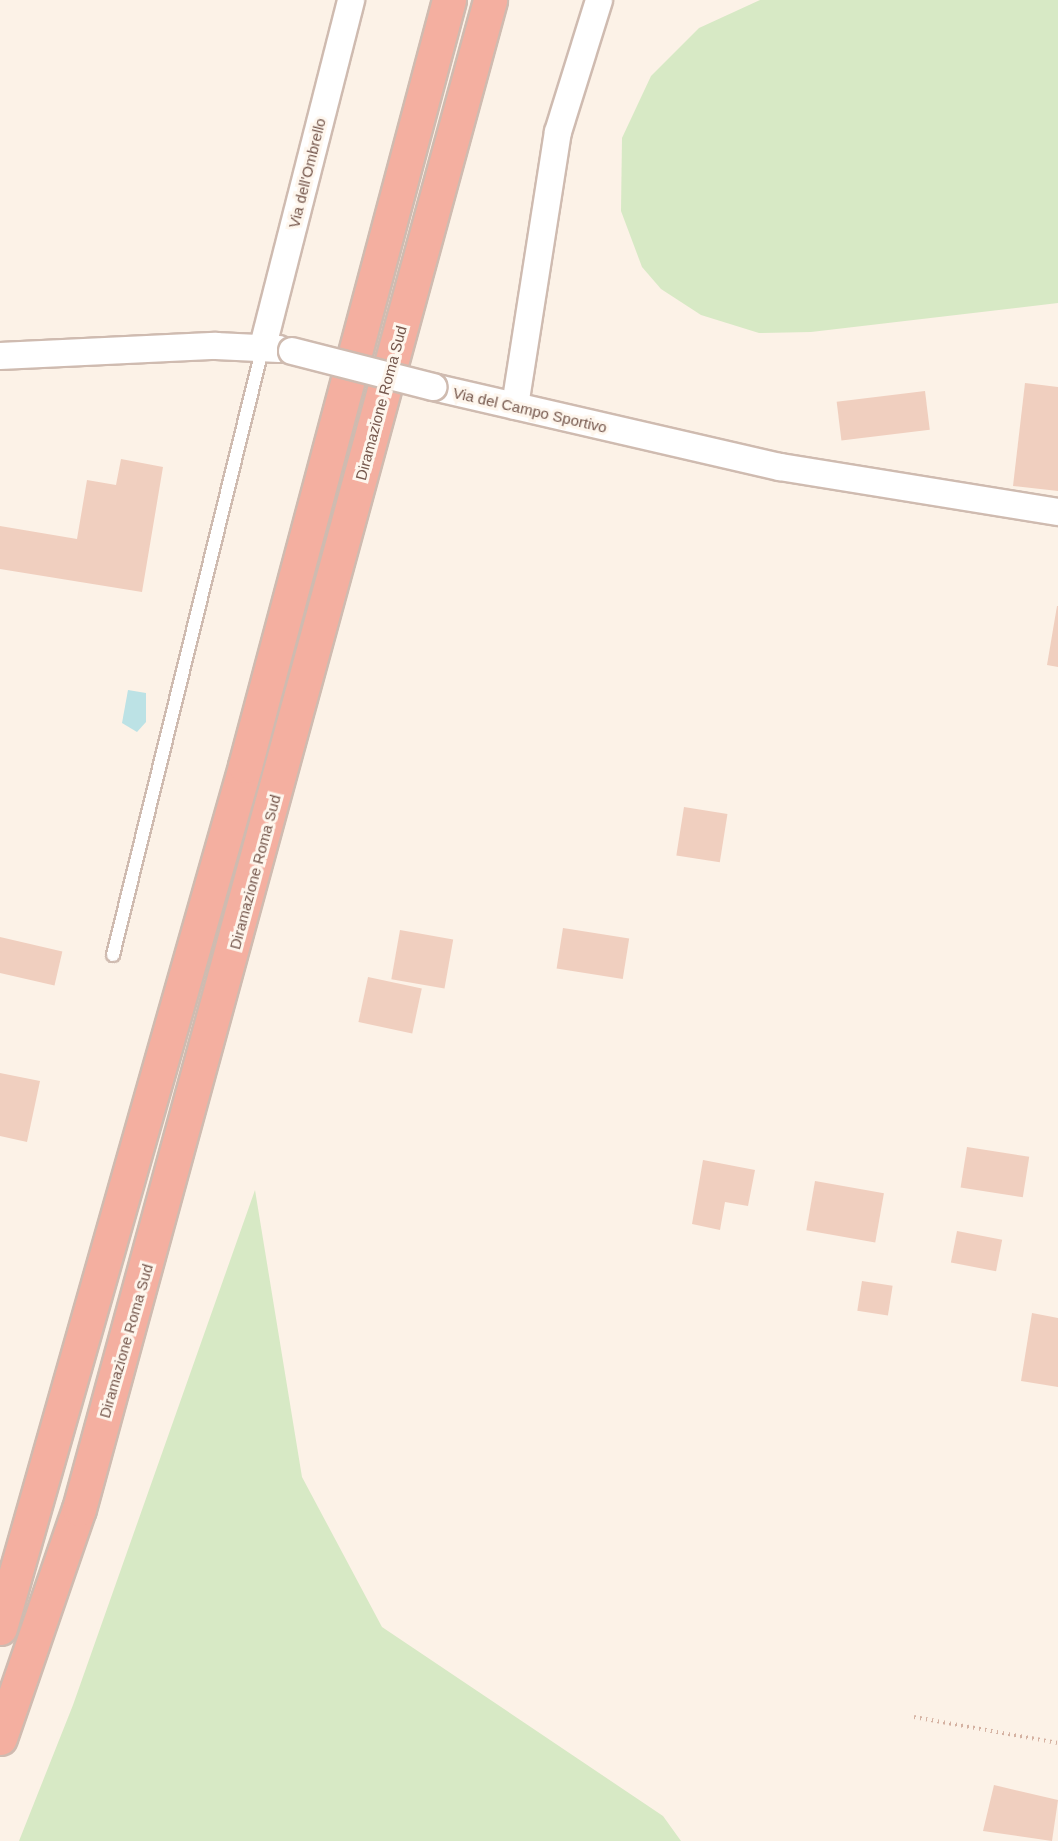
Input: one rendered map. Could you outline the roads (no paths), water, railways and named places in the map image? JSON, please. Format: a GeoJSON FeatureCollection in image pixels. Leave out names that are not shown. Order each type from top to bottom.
{"type":"FeatureCollection","features":[{"type":"Feature","properties":{"kind":"highway"},"geometry":{"type":"LineString","coordinates":[[0,1628],[245,766],[449,0]]}},
{"type":"Feature","properties":{"kind":"highway","name":"Diramazione Roma Sud"},"geometry":{"type":"LineString","coordinates":[[0,1738],[79,1509],[490,0]]}},
{"type":"Feature","properties":{"kind":"street","name":"Via dell'Ombrello"},"geometry":{"type":"LineString","coordinates":[[263,346],[351,0]]}},
{"type":"Feature","properties":{"kind":"street"},"geometry":{"type":"LineString","coordinates":[[515,406],[558,132],[599,0]]}},
{"type":"Feature","properties":{"kind":"street","name":"Via del Campo Sportivo"},"geometry":{"type":"LineString","coordinates":[[0,356],[263,346],[780,467],[1058,512]]}},
{"type":"Feature","properties":{"kind":"lane"},"geometry":{"type":"LineString","coordinates":[[113,955],[263,346]]}},
{"type":"Feature","properties":{"kind":"water"},"geometry":{"type":"Polygon","coordinates":[[[128,690],[146,693],[146,722],[137,732],[122,723],[128,690]]]}}]}
